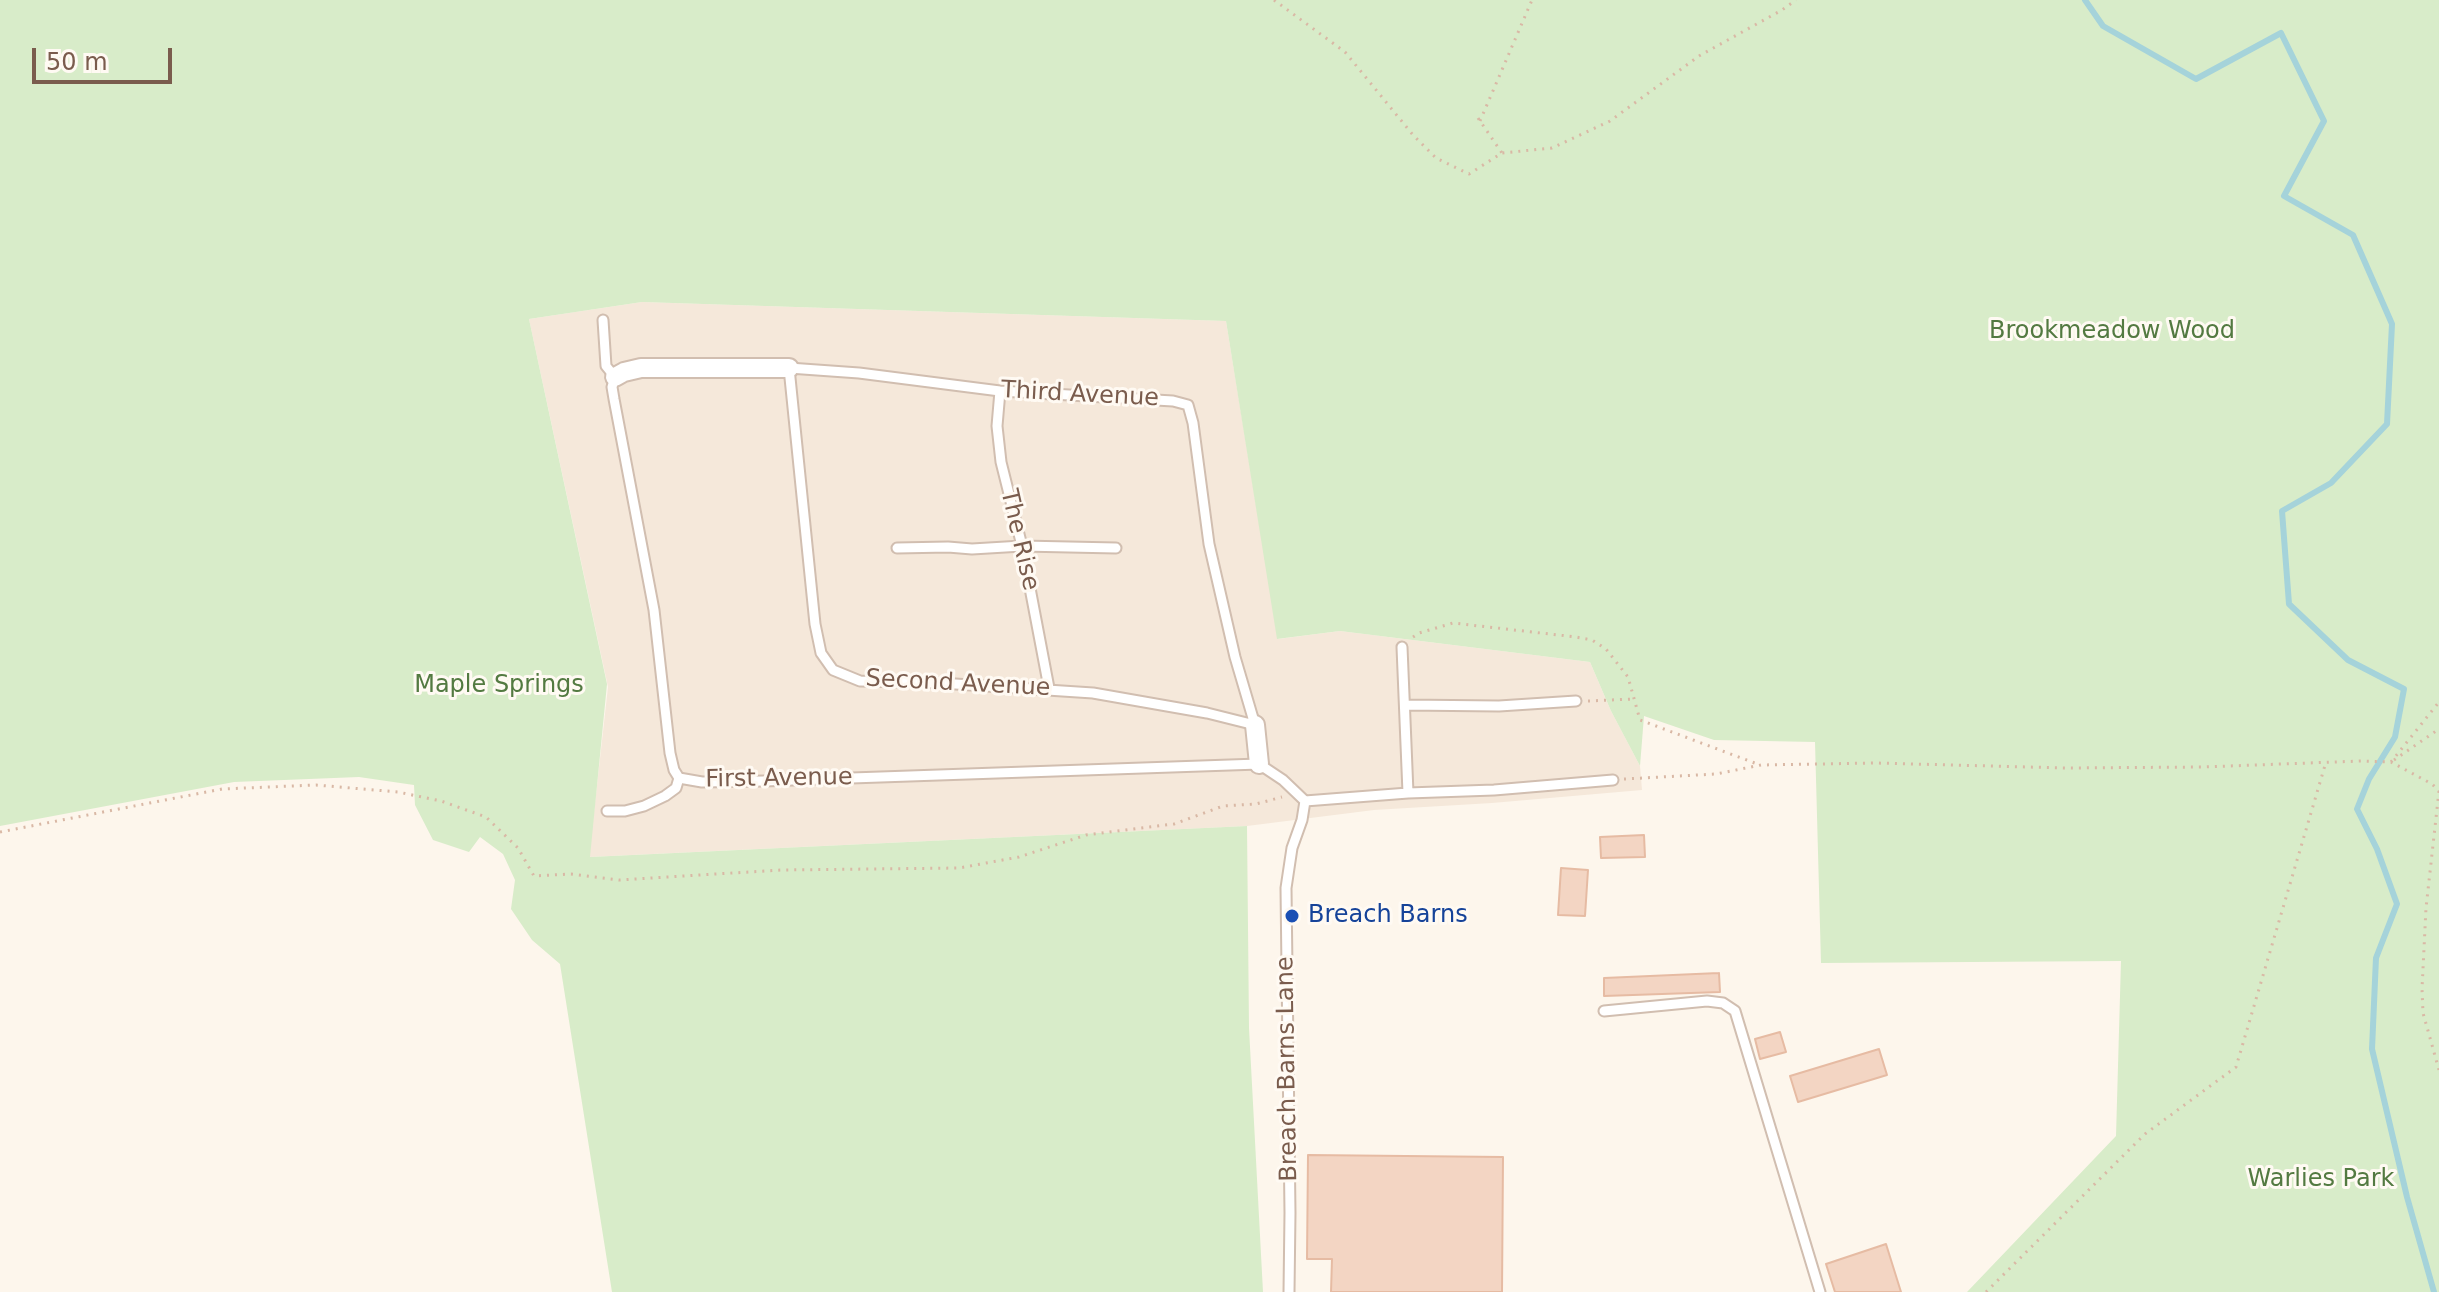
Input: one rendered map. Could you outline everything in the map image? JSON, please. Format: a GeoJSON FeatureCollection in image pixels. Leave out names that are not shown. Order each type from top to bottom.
{"type":"FeatureCollection","features":[{"type":"Feature","properties":{"kind":"street"},"geometry":{"type":"LineString","coordinates":[[615,377],[641,368],[789,368]]}},
{"type":"Feature","properties":{"kind":"street"},"geometry":{"type":"LineString","coordinates":[[1255,725],[1259,764]]}},
{"type":"Feature","properties":{"kind":"lane","name":"First Avenue"},"geometry":{"type":"LineString","coordinates":[[603,320],[606,366],[615,377],[612,387],[614,399],[654,610],[670,753],[679,778],[702,782],[749,781],[1259,764]]}},
{"type":"Feature","properties":{"kind":"lane","name":"Third Avenue"},"geometry":{"type":"LineString","coordinates":[[789,368],[859,373],[1000,391],[1173,401],[1188,405],[1209,544],[1235,657],[1255,725]]}},
{"type":"Feature","properties":{"kind":"lane","name":"Second Avenue"},"geometry":{"type":"LineString","coordinates":[[789,368],[815,624],[821,653],[833,670],[860,681],[1049,688],[1107,695],[1255,725]]}},
{"type":"Feature","properties":{"kind":"lane","name":"The Rise"},"geometry":{"type":"LineString","coordinates":[[1000,391],[997,426],[1001,462],[1022,546],[1049,688]]}},
{"type":"Feature","properties":{"kind":"lane"},"geometry":{"type":"LineString","coordinates":[[897,548],[1116,548]]}},
{"type":"Feature","properties":{"kind":"lane"},"geometry":{"type":"LineString","coordinates":[[1402,647],[1408,793]]}},
{"type":"Feature","properties":{"kind":"lane"},"geometry":{"type":"LineString","coordinates":[[1405,705],[1499,706],[1576,701]]}},
{"type":"Feature","properties":{"kind":"lane"},"geometry":{"type":"LineString","coordinates":[[1259,764],[1283,780],[1305,801],[1613,780]]}},
{"type":"Feature","properties":{"kind":"lane"},"geometry":{"type":"LineString","coordinates":[[607,811],[625,811],[655,801],[676,788],[679,778]]}},
{"type":"Feature","properties":{"kind":"lane","name":"Breach Barns Lane"},"geometry":{"type":"LineString","coordinates":[[1289,1292],[1286,888],[1292,848],[1305,801]]}},
{"type":"Feature","properties":{"kind":"lane"},"geometry":{"type":"LineString","coordinates":[[1604,1011],[1707,1001],[1723,1003],[1735,1011],[1820,1292]]}},
{"type":"Feature","properties":{"kind":"path"},"geometry":{"type":"LineString","coordinates":[[1274,0],[1345,52],[1413,135],[1436,158],[1469,174],[1502,153],[1552,148],[1610,121],[1699,56],[1796,0]]}},
{"type":"Feature","properties":{"kind":"path"},"geometry":{"type":"LineString","coordinates":[[1502,153],[1479,120],[1532,0]]}},
{"type":"Feature","properties":{"kind":"path"},"geometry":{"type":"LineString","coordinates":[[1402,647],[1407,646],[1419,633],[1453,623],[1592,640],[1606,649],[1628,677],[1640,720],[1761,765]]}},
{"type":"Feature","properties":{"kind":"path"},"geometry":{"type":"LineString","coordinates":[[1602,700],[1634,699]]}},
{"type":"Feature","properties":{"kind":"path"},"geometry":{"type":"LineString","coordinates":[[2391,762],[2439,702]]}},
{"type":"Feature","properties":{"kind":"path"},"geometry":{"type":"LineString","coordinates":[[2391,762],[2439,729]]}},
{"type":"Feature","properties":{"kind":"path"},"geometry":{"type":"LineString","coordinates":[[1986,1292],[2145,1134],[2236,1067],[2326,762]]}},
{"type":"Feature","properties":{"kind":"path"},"geometry":{"type":"LineString","coordinates":[[1613,780],[1716,774],[1761,765],[1876,763],[2066,768],[2391,762],[2439,791],[2423,935],[2422,989],[2423,1013],[2439,1070]]}},
{"type":"Feature","properties":{"kind":"path"},"geometry":{"type":"LineString","coordinates":[[0,832],[222,789],[316,785],[398,792],[441,801],[486,817],[518,848],[534,876],[571,874],[619,880],[781,870],[959,868],[1019,857],[1086,835],[1174,824],[1223,806],[1256,804],[1284,797],[1305,801]]}},
{"type":"Feature","properties":{"kind":"shaded area"},"geometry":{"type":"Polygon","coordinates":[[[642,302],[1226,321],[1278,639],[1340,631],[1590,662],[1640,766],[1642,790],[1374,810],[1247,826],[589,857],[608,687],[529,319],[642,302]]]}},
{"type":"Feature","properties":{"kind":"green space"},"geometry":{"type":"Polygon","coordinates":[[[0,0],[2439,0],[2439,1292],[1967,1292],[2116,1136],[2121,961],[1821,963],[1815,742],[1714,740],[1644,716],[1640,766],[1590,662],[1340,631],[1277,639],[1226,321],[642,302],[529,319],[607,684],[590,857],[1247,826],[1249,1028],[1263,1292],[612,1292],[560,964],[532,940],[511,909],[515,880],[503,854],[480,837],[469,852],[433,840],[415,805],[414,785],[359,777],[234,782],[0,826],[0,0]]]}},
{"type":"Feature","properties":{"kind":"building"},"geometry":{"type":"Polygon","coordinates":[[[1644,835],[1645,857],[1601,858],[1600,837],[1644,835]]]}},
{"type":"Feature","properties":{"kind":"building"},"geometry":{"type":"Polygon","coordinates":[[[1561,868],[1588,870],[1585,916],[1558,915],[1561,868]]]}},
{"type":"Feature","properties":{"kind":"building"},"geometry":{"type":"Polygon","coordinates":[[[1719,973],[1720,992],[1604,996],[1604,978],[1719,973]]]}},
{"type":"Feature","properties":{"kind":"building"},"geometry":{"type":"Polygon","coordinates":[[[1780,1032],[1786,1052],[1760,1059],[1755,1039],[1780,1032]]]}},
{"type":"Feature","properties":{"kind":"building"},"geometry":{"type":"Polygon","coordinates":[[[1879,1049],[1887,1075],[1798,1102],[1790,1076],[1879,1049]]]}},
{"type":"Feature","properties":{"kind":"building"},"geometry":{"type":"Polygon","coordinates":[[[1308,1155],[1503,1157],[1502,1292],[1331,1292],[1332,1259],[1307,1259],[1308,1155]]]}},
{"type":"Feature","properties":{"kind":"building"},"geometry":{"type":"Polygon","coordinates":[[[1886,1244],[1901,1292],[1835,1292],[1826,1264],[1886,1244]]]}},
{"type":"Feature","properties":{"kind":"waterway"},"geometry":{"type":"LineString","coordinates":[[2085,0],[2103,26],[2196,79],[2281,33],[2324,121],[2284,196],[2353,235],[2392,324],[2387,424],[2331,483],[2282,511],[2289,604],[2348,660],[2404,689],[2395,737],[2369,779],[2357,809],[2377,849],[2397,904],[2376,958],[2372,1049],[2407,1197],[2434,1292]]}},
{"type":"Feature","properties":{"kind":"place","name":"Breach Barns"},"geometry":{"type":"Point","coordinates":[1292,916]}},
{"type":"Feature","properties":{"kind":"park label","name":"Brookmeadow Wood"},"geometry":{"type":"Point","coordinates":[2112,332]}},
{"type":"Feature","properties":{"kind":"park label","name":"Maple Springs"},"geometry":{"type":"Point","coordinates":[499,686]}},
{"type":"Feature","properties":{"kind":"park label","name":"Warlies Park"},"geometry":{"type":"Point","coordinates":[2321,1180]}}]}
